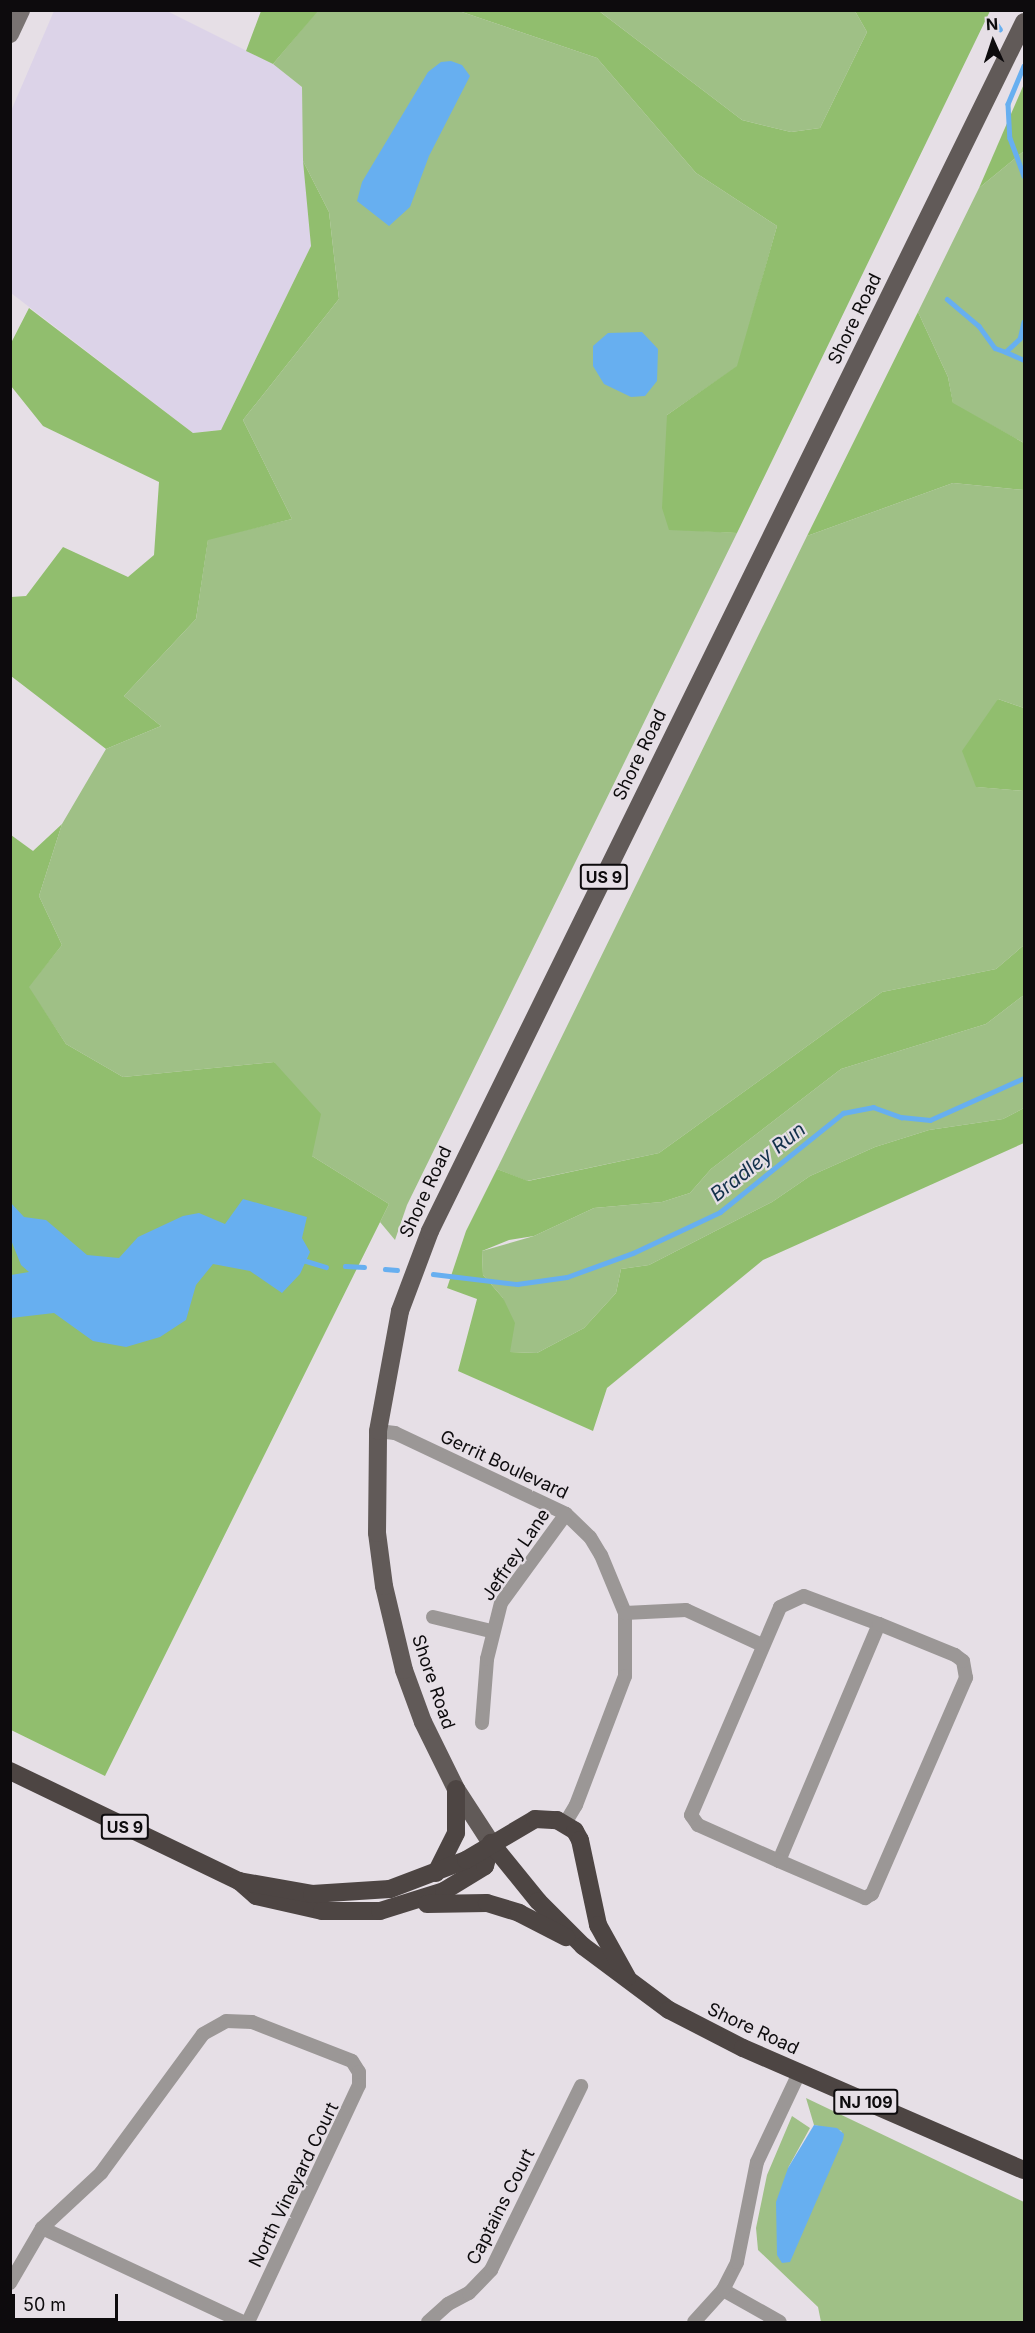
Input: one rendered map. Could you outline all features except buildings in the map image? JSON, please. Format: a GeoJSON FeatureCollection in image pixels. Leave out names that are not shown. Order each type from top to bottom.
{"type":"FeatureCollection","features":[{"type":"Feature","properties":{"kind":"highway","name":"US 9"},"geometry":{"type":"LineString","coordinates":[[10,1771],[239,1881],[312,1894],[352,1894],[390,1889],[436,1874],[456,1833],[456,1789]]}},
{"type":"Feature","properties":{"kind":"highway"},"geometry":{"type":"LineString","coordinates":[[436,1874],[535,1819],[565,1823],[580,1840],[598,1925],[631,1984]]}},
{"type":"Feature","properties":{"kind":"highway","name":"US 9"},"geometry":{"type":"LineString","coordinates":[[239,1881],[256,1896],[322,1911],[362,1913],[399,1907],[473,1876],[488,1862],[491,1843]]}},
{"type":"Feature","properties":{"kind":"highway","name":"Shore Road"},"geometry":{"type":"LineString","coordinates":[[491,1843],[538,1901],[583,1946],[631,1984],[709,2032],[1024,2170]]}},
{"type":"Feature","properties":{"kind":"highway"},"geometry":{"type":"LineString","coordinates":[[399,1907],[452,1901],[487,1903],[519,1913],[583,1946]]}},
{"type":"Feature","properties":{"kind":"main road","name":"Shore Road"},"geometry":{"type":"LineString","coordinates":[[491,1843],[456,1789],[423,1722],[393,1628],[377,1533],[378,1431],[397,1321],[430,1231],[1024,22]]}},
{"type":"Feature","properties":{"kind":"street"},"geometry":{"type":"LineString","coordinates":[[10,34],[21,10]]}},
{"type":"Feature","properties":{"kind":"street","name":"Gerrit Boulevard"},"geometry":{"type":"LineString","coordinates":[[378,1431],[395,1433],[566,1514],[590,1537],[625,1613],[627,1660],[621,1692],[576,1805],[565,1823]]}},
{"type":"Feature","properties":{"kind":"street","name":"Jeffrey Lane"},"geometry":{"type":"LineString","coordinates":[[482,1723],[491,1631],[501,1603],[566,1514]]}},
{"type":"Feature","properties":{"kind":"street"},"geometry":{"type":"LineString","coordinates":[[804,1596],[879,1624],[955,1655],[963,1661],[966,1677],[872,1894],[865,1898],[698,1825],[691,1815],[780,1607],[804,1596]]}},
{"type":"Feature","properties":{"kind":"street"},"geometry":{"type":"LineString","coordinates":[[625,1613],[686,1610],[762,1645]]}},
{"type":"Feature","properties":{"kind":"street"},"geometry":{"type":"LineString","coordinates":[[434,1617],[491,1631]]}},
{"type":"Feature","properties":{"kind":"street"},"geometry":{"type":"LineString","coordinates":[[779,1861],[879,1624]]}},
{"type":"Feature","properties":{"kind":"street"},"geometry":{"type":"LineString","coordinates":[[10,2283],[42,2228],[101,2173],[203,2034],[214,2026],[239,2020],[252,2022],[352,2061],[361,2049]]}},
{"type":"Feature","properties":{"kind":"street","name":"North Vineyard Court"},"geometry":{"type":"LineString","coordinates":[[248,2322],[357,2095],[359,2072],[352,2061]]}},
{"type":"Feature","properties":{"kind":"street"},"geometry":{"type":"LineString","coordinates":[[694,2322],[723,2290],[743,2241],[757,2162],[800,2073]]}},
{"type":"Feature","properties":{"kind":"street","name":"Captains Court"},"geometry":{"type":"LineString","coordinates":[[428,2322],[481,2283],[491,2270],[581,2086]]}},
{"type":"Feature","properties":{"kind":"street"},"geometry":{"type":"LineString","coordinates":[[42,2228],[243,2322]]}},
{"type":"Feature","properties":{"kind":"street"},"geometry":{"type":"LineString","coordinates":[[723,2290],[780,2322]]}},
{"type":"Feature","properties":{"kind":"shaded area"},"geometry":{"type":"Polygon","coordinates":[[[54,11],[167,11],[273,64],[302,87],[311,246],[221,430],[193,433],[11,293],[11,111],[54,11]]]}},
{"type":"Feature","properties":{"kind":"green space"},"geometry":{"type":"Polygon","coordinates":[[[261,10],[318,11],[273,64],[246,51],[261,10]]]}},
{"type":"Feature","properties":{"kind":"green space"},"geometry":{"type":"Polygon","coordinates":[[[318,10],[459,11],[597,58],[696,173],[777,226],[738,366],[667,415],[669,529],[737,533],[407,1205],[395,1240],[380,1222],[389,1204],[312,1156],[274,1062],[123,1077],[66,1044],[28,987],[62,945],[39,896],[62,824],[106,749],[161,726],[124,696],[196,619],[208,539],[292,519],[243,420],[339,299],[329,212],[303,161],[302,87],[273,64],[318,10]]]}},
{"type":"Feature","properties":{"kind":"green space"},"geometry":{"type":"Polygon","coordinates":[[[459,11],[599,11],[742,120],[791,132],[820,128],[867,32],[855,11],[990,11],[737,533],[669,530],[662,508],[667,415],[737,366],[777,226],[696,173],[597,58],[459,11]]]}},
{"type":"Feature","properties":{"kind":"green space"},"geometry":{"type":"Polygon","coordinates":[[[599,11],[855,11],[867,32],[820,128],[791,132],[742,120],[599,11]]]}},
{"type":"Feature","properties":{"kind":"green space"},"geometry":{"type":"Polygon","coordinates":[[[1024,84],[1024,151],[979,188],[1024,84]]]}},
{"type":"Feature","properties":{"kind":"green space"},"geometry":{"type":"Polygon","coordinates":[[[1024,151],[1024,443],[953,404],[948,377],[918,312],[979,188],[1024,151]]]}},
{"type":"Feature","properties":{"kind":"green space"},"geometry":{"type":"Polygon","coordinates":[[[303,161],[329,212],[339,299],[243,420],[292,519],[208,540],[196,619],[124,696],[161,726],[106,749],[11,676],[11,597],[26,596],[63,547],[128,577],[154,555],[159,482],[43,426],[11,386],[11,343],[29,308],[193,433],[221,430],[311,246],[303,161]]]}},
{"type":"Feature","properties":{"kind":"green space"},"geometry":{"type":"Polygon","coordinates":[[[918,312],[948,377],[953,403],[1024,443],[1024,490],[953,483],[807,536],[918,312]]]}},
{"type":"Feature","properties":{"kind":"green space"},"geometry":{"type":"Polygon","coordinates":[[[953,483],[1024,490],[1024,708],[998,699],[977,787],[1024,791],[1024,945],[996,969],[882,992],[659,1153],[527,1181],[497,1169],[807,536],[953,483]]]}},
{"type":"Feature","properties":{"kind":"green space"},"geometry":{"type":"Polygon","coordinates":[[[998,699],[1024,708],[1024,791],[976,787],[962,751],[998,699]]]}},
{"type":"Feature","properties":{"kind":"green space"},"geometry":{"type":"Polygon","coordinates":[[[62,824],[39,896],[62,945],[29,987],[66,1044],[123,1077],[274,1062],[321,1114],[312,1156],[389,1204],[105,1776],[11,1730],[11,835],[33,851],[62,824]]]}},
{"type":"Feature","properties":{"kind":"green space"},"geometry":{"type":"Polygon","coordinates":[[[1024,945],[1024,995],[986,1024],[841,1069],[711,1169],[690,1193],[662,1202],[594,1208],[534,1236],[509,1240],[482,1251],[483,1275],[503,1298],[515,1323],[510,1352],[537,1353],[584,1328],[616,1293],[621,1269],[649,1265],[772,1202],[810,1176],[875,1147],[929,1130],[1003,1119],[1024,1108],[1024,1143],[763,1260],[607,1388],[593,1431],[458,1371],[477,1299],[447,1288],[466,1231],[497,1169],[528,1181],[659,1153],[882,992],[996,969],[1024,945]]]}},
{"type":"Feature","properties":{"kind":"green space"},"geometry":{"type":"Polygon","coordinates":[[[1024,995],[1024,1108],[1003,1119],[929,1130],[875,1147],[810,1176],[772,1202],[649,1265],[621,1269],[616,1293],[584,1328],[537,1353],[509,1352],[503,1298],[483,1275],[482,1251],[534,1236],[594,1208],[662,1202],[690,1193],[711,1169],[841,1069],[986,1024],[1024,995]]]}},
{"type":"Feature","properties":{"kind":"green space"},"geometry":{"type":"Polygon","coordinates":[[[806,2098],[1024,2202],[1024,2322],[821,2322],[818,2307],[758,2250],[756,2228],[767,2175],[792,2116],[810,2128],[788,2168],[842,2131],[814,2125],[806,2098]]]}},
{"type":"Feature","properties":{"kind":"water"},"geometry":{"type":"Polygon","coordinates":[[[451,61],[462,65],[470,76],[429,156],[410,207],[389,226],[357,201],[362,182],[428,72],[441,62],[451,61]]]}},
{"type":"Feature","properties":{"kind":"water"},"geometry":{"type":"Polygon","coordinates":[[[642,332],[658,349],[657,381],[645,396],[631,397],[604,384],[593,366],[593,346],[608,333],[642,332]]]}},
{"type":"Feature","properties":{"kind":"water"},"geometry":{"type":"Polygon","coordinates":[[[243,1199],[307,1217],[302,1238],[310,1252],[300,1274],[282,1293],[250,1271],[213,1264],[196,1285],[186,1320],[160,1337],[126,1347],[93,1341],[54,1313],[11,1318],[11,1275],[29,1272],[21,1265],[11,1240],[11,1203],[24,1217],[46,1220],[87,1255],[119,1258],[138,1237],[183,1216],[199,1213],[225,1224],[243,1199]]]}},
{"type":"Feature","properties":{"kind":"water"},"geometry":{"type":"Polygon","coordinates":[[[814,2125],[837,2128],[844,2134],[843,2140],[790,2262],[782,2263],[777,2255],[776,2202],[788,2168],[814,2125]]]}},
{"type":"Feature","properties":{"kind":"waterway"},"geometry":{"type":"LineString","coordinates":[[994,20],[1000,29]]}},
{"type":"Feature","properties":{"kind":"waterway"},"geometry":{"type":"LineString","coordinates":[[1024,66],[1008,104],[1010,138],[1024,176]]}},
{"type":"Feature","properties":{"kind":"waterway"},"geometry":{"type":"LineString","coordinates":[[947,299],[979,326],[995,348],[1006,352]]}},
{"type":"Feature","properties":{"kind":"waterway"},"geometry":{"type":"LineString","coordinates":[[1024,322],[1020,339],[1006,352],[1024,360]]}},
{"type":"Feature","properties":{"kind":"waterway","name":"Bradley Run"},"geometry":{"type":"LineString","coordinates":[[433,1274],[517,1284],[567,1277],[633,1253],[720,1212],[843,1113],[873,1107],[901,1117],[930,1120],[1024,1078]]}},
{"type":"Feature","properties":{"kind":"waterway","name":"Bradley Run"},"geometry":{"type":"LineString","coordinates":[[303,1260],[326,1267]]}},
{"type":"Feature","properties":{"kind":"waterway","name":"Bradley Run"},"geometry":{"type":"LineString","coordinates":[[345,1266],[364,1267]]}},
{"type":"Feature","properties":{"kind":"waterway","name":"Bradley Run"},"geometry":{"type":"LineString","coordinates":[[385,1269],[397,1270]]}}]}
